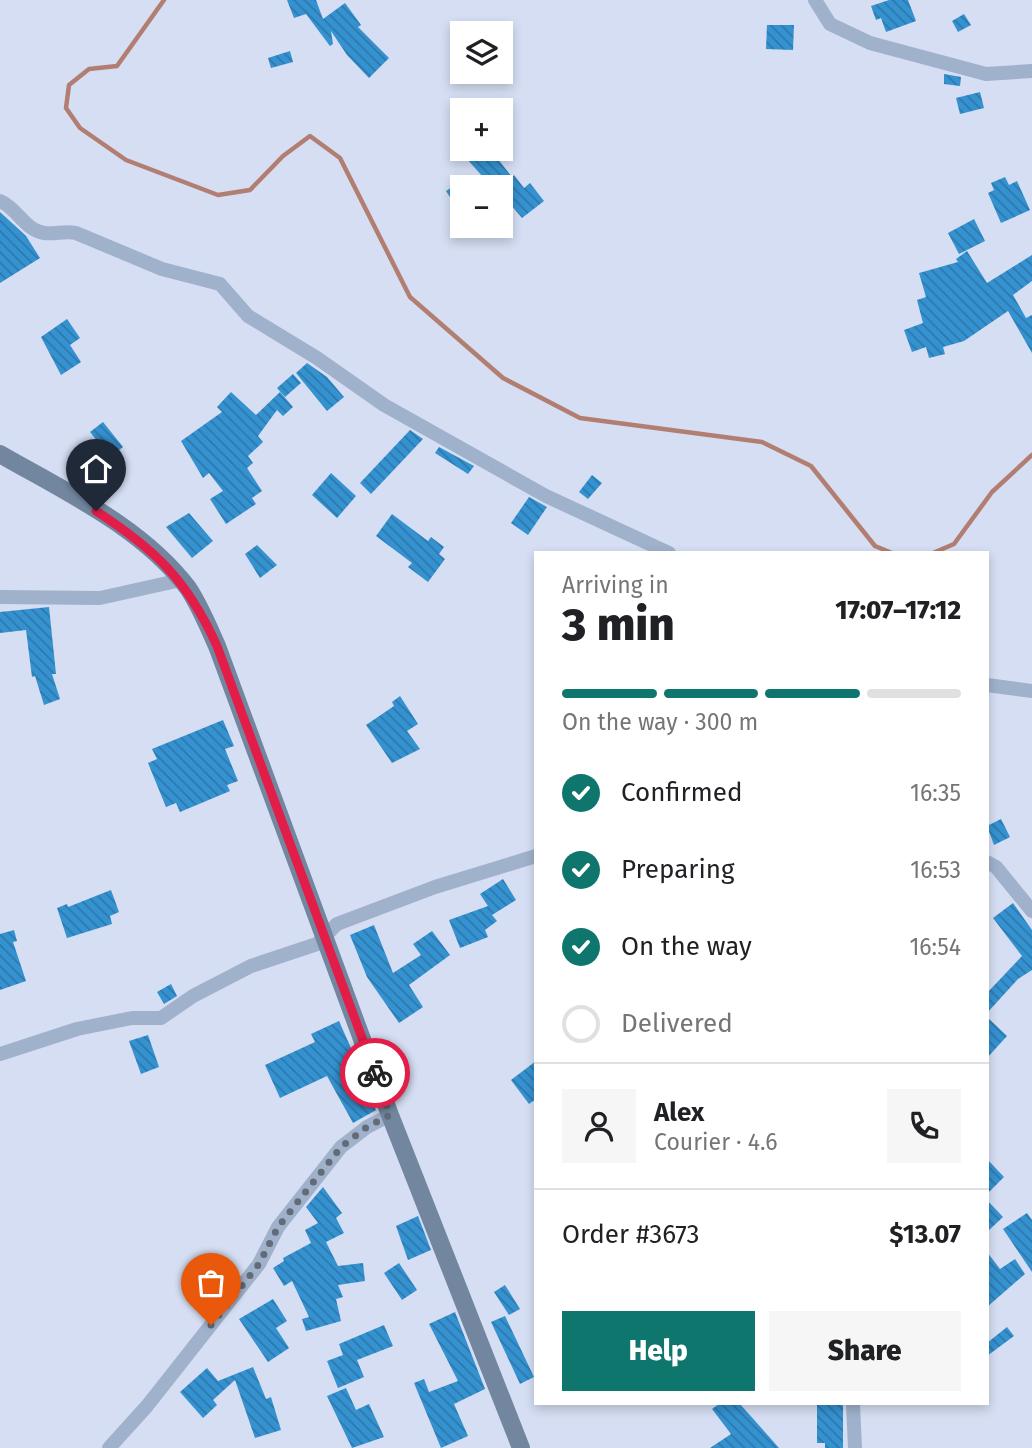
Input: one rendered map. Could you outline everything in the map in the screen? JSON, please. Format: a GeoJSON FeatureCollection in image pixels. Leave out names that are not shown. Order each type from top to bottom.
{"type":"FeatureCollection","features":[{"type":"Feature","properties":{"kind":"main road"},"geometry":{"type":"LineString","coordinates":[[0,454],[134,535],[181,580],[200,608],[217,646],[325,934],[390,1115],[521,1448]]}},
{"type":"Feature","properties":{"kind":"street"},"geometry":{"type":"LineString","coordinates":[[815,0],[830,24],[870,43],[986,74],[1032,71]]}},
{"type":"Feature","properties":{"kind":"street"},"geometry":{"type":"LineString","coordinates":[[0,201],[30,228],[53,236],[68,231],[76,233],[162,269],[220,284],[248,316],[317,358],[384,405],[546,496],[665,551]]}},
{"type":"Feature","properties":{"kind":"street"},"geometry":{"type":"LineString","coordinates":[[0,597],[100,598],[181,580]]}},
{"type":"Feature","properties":{"kind":"street"},"geometry":{"type":"LineString","coordinates":[[989,685],[1032,691]]}},
{"type":"Feature","properties":{"kind":"street"},"geometry":{"type":"LineString","coordinates":[[0,1054],[77,1029],[132,1018],[161,1018],[226,978],[251,966],[317,944],[337,925],[435,887],[534,857]]}},
{"type":"Feature","properties":{"kind":"street"},"geometry":{"type":"LineString","coordinates":[[989,863],[996,867],[1032,911]]}},
{"type":"Feature","properties":{"kind":"street"},"geometry":{"type":"LineString","coordinates":[[109,1448],[147,1406],[259,1264],[278,1227],[341,1147],[367,1127],[390,1115]]}},
{"type":"Feature","properties":{"kind":"street"},"geometry":{"type":"LineString","coordinates":[[853,1405],[855,1448]]}},
{"type":"Feature","properties":{"kind":"building"},"geometry":{"type":"Polygon","coordinates":[[[287,0],[316,0],[323,19],[345,3],[361,25],[358,27],[389,58],[369,78],[347,55],[331,31],[333,44],[330,46],[306,14],[294,18],[287,0]]]}},
{"type":"Feature","properties":{"kind":"building"},"geometry":{"type":"Polygon","coordinates":[[[889,0],[908,0],[916,21],[886,32],[881,18],[876,20],[871,6],[889,0]]]}},
{"type":"Feature","properties":{"kind":"building"},"geometry":{"type":"Polygon","coordinates":[[[964,14],[971,25],[958,32],[952,21],[964,14]]]}},
{"type":"Feature","properties":{"kind":"building"},"geometry":{"type":"Polygon","coordinates":[[[767,25],[794,25],[793,50],[766,49],[767,25]]]}},
{"type":"Feature","properties":{"kind":"building"},"geometry":{"type":"Polygon","coordinates":[[[290,51],[293,62],[271,68],[268,58],[290,51]]]}},
{"type":"Feature","properties":{"kind":"building"},"geometry":{"type":"Polygon","coordinates":[[[944,74],[961,77],[960,86],[944,84],[944,74]]]}},
{"type":"Feature","properties":{"kind":"building"},"geometry":{"type":"Polygon","coordinates":[[[980,92],[984,108],[960,114],[956,98],[980,92]]]}},
{"type":"Feature","properties":{"kind":"building"},"geometry":{"type":"Polygon","coordinates":[[[469,161],[499,161],[510,175],[481,175],[469,161]]]}},
{"type":"Feature","properties":{"kind":"building"},"geometry":{"type":"Polygon","coordinates":[[[514,175],[524,188],[530,183],[544,201],[522,218],[513,207],[514,175]]]}},
{"type":"Feature","properties":{"kind":"building"},"geometry":{"type":"Polygon","coordinates":[[[1005,177],[1009,185],[1017,181],[1030,210],[1001,223],[988,193],[994,190],[991,183],[1005,177]]]}},
{"type":"Feature","properties":{"kind":"building"},"geometry":{"type":"Polygon","coordinates":[[[0,212],[26,236],[40,258],[0,283],[0,212]]]}},
{"type":"Feature","properties":{"kind":"building"},"geometry":{"type":"Polygon","coordinates":[[[974,219],[985,241],[959,254],[948,233],[974,219]]]}},
{"type":"Feature","properties":{"kind":"building"},"geometry":{"type":"Polygon","coordinates":[[[967,251],[987,283],[1032,255],[1032,281],[1013,295],[1026,318],[1032,315],[1032,353],[1008,311],[964,341],[943,347],[945,354],[929,358],[926,347],[912,352],[904,330],[923,323],[917,300],[926,297],[919,273],[958,262],[956,259],[967,251]]]}},
{"type":"Feature","properties":{"kind":"building"},"geometry":{"type":"Polygon","coordinates":[[[67,319],[80,338],[70,345],[81,362],[61,375],[41,337],[67,319]]]}},
{"type":"Feature","properties":{"kind":"building"},"geometry":{"type":"Polygon","coordinates":[[[307,363],[327,377],[344,397],[327,411],[296,373],[307,363]]]}},
{"type":"Feature","properties":{"kind":"building"},"geometry":{"type":"Polygon","coordinates":[[[293,374],[301,383],[285,397],[277,388],[293,374]]]}},
{"type":"Feature","properties":{"kind":"building"},"geometry":{"type":"Polygon","coordinates":[[[231,392],[256,415],[280,392],[293,407],[283,416],[277,410],[258,436],[263,442],[248,456],[253,463],[247,468],[262,491],[252,498],[256,504],[226,524],[210,499],[223,491],[209,473],[203,478],[181,441],[222,412],[217,407],[231,392]]]}},
{"type":"Feature","properties":{"kind":"building"},"geometry":{"type":"Polygon","coordinates":[[[103,422],[123,447],[110,457],[90,432],[103,422]]]}},
{"type":"Feature","properties":{"kind":"building"},"geometry":{"type":"Polygon","coordinates":[[[410,430],[423,439],[371,494],[360,483],[410,430]]]}},
{"type":"Feature","properties":{"kind":"building"},"geometry":{"type":"Polygon","coordinates":[[[439,447],[474,466],[468,474],[435,453],[439,447]]]}},
{"type":"Feature","properties":{"kind":"building"},"geometry":{"type":"Polygon","coordinates":[[[331,473],[356,496],[337,518],[312,495],[331,473]]]}},
{"type":"Feature","properties":{"kind":"building"},"geometry":{"type":"Polygon","coordinates":[[[592,475],[602,483],[588,499],[579,492],[592,475]]]}},
{"type":"Feature","properties":{"kind":"building"},"geometry":{"type":"Polygon","coordinates":[[[529,497],[547,507],[528,535],[511,523],[529,497]]]}},
{"type":"Feature","properties":{"kind":"building"},"geometry":{"type":"Polygon","coordinates":[[[189,513],[213,541],[192,558],[166,527],[189,513]]]}},
{"type":"Feature","properties":{"kind":"building"},"geometry":{"type":"Polygon","coordinates":[[[392,514],[428,541],[431,537],[444,547],[439,554],[445,559],[428,582],[408,567],[412,563],[376,536],[392,514]]]}},
{"type":"Feature","properties":{"kind":"building"},"geometry":{"type":"Polygon","coordinates":[[[257,545],[277,565],[260,578],[245,554],[257,545]]]}},
{"type":"Feature","properties":{"kind":"building"},"geometry":{"type":"Polygon","coordinates":[[[49,607],[56,674],[52,674],[60,699],[44,705],[35,676],[32,677],[26,630],[0,633],[0,612],[49,607]]]}},
{"type":"Feature","properties":{"kind":"building"},"geometry":{"type":"Polygon","coordinates":[[[400,696],[418,724],[407,731],[420,749],[392,763],[366,725],[394,706],[392,702],[400,696]]]}},
{"type":"Feature","properties":{"kind":"building"},"geometry":{"type":"Polygon","coordinates":[[[223,720],[234,746],[225,749],[238,781],[227,785],[230,791],[180,812],[176,803],[166,807],[148,763],[157,759],[152,749],[223,720]]]}},
{"type":"Feature","properties":{"kind":"building"},"geometry":{"type":"Polygon","coordinates":[[[1001,819],[1010,837],[994,845],[989,825],[1001,819]]]}},
{"type":"Feature","properties":{"kind":"building"},"geometry":{"type":"Polygon","coordinates":[[[503,879],[516,900],[492,915],[497,921],[485,930],[488,937],[460,948],[449,920],[488,906],[480,894],[503,879]]]}},
{"type":"Feature","properties":{"kind":"building"},"geometry":{"type":"Polygon","coordinates":[[[111,890],[119,912],[110,916],[112,924],[67,938],[57,908],[67,904],[68,907],[111,890]]]}},
{"type":"Feature","properties":{"kind":"building"},"geometry":{"type":"Polygon","coordinates":[[[1013,903],[1032,930],[1032,970],[1018,979],[989,1011],[989,991],[1022,956],[993,918],[1013,903]]]}},
{"type":"Feature","properties":{"kind":"building"},"geometry":{"type":"Polygon","coordinates":[[[374,925],[393,973],[421,955],[413,944],[432,931],[450,955],[409,985],[423,1007],[399,1023],[367,977],[350,935],[374,925]]]}},
{"type":"Feature","properties":{"kind":"building"},"geometry":{"type":"Polygon","coordinates":[[[14,930],[17,941],[13,942],[26,981],[0,990],[0,934],[14,930]]]}},
{"type":"Feature","properties":{"kind":"building"},"geometry":{"type":"Polygon","coordinates":[[[171,984],[177,996],[164,1004],[157,992],[171,984]]]}},
{"type":"Feature","properties":{"kind":"building"},"geometry":{"type":"Polygon","coordinates":[[[989,1019],[1007,1036],[989,1056],[989,1019]]]}},
{"type":"Feature","properties":{"kind":"building"},"geometry":{"type":"Polygon","coordinates":[[[339,1021],[362,1073],[357,1075],[376,1110],[353,1123],[327,1076],[280,1098],[265,1065],[315,1042],[311,1034],[339,1021]]]}},
{"type":"Feature","properties":{"kind":"building"},"geometry":{"type":"Polygon","coordinates":[[[148,1035],[159,1067],[141,1074],[129,1041],[148,1035]]]}},
{"type":"Feature","properties":{"kind":"building"},"geometry":{"type":"Polygon","coordinates":[[[534,1063],[534,1100],[529,1104],[511,1080],[534,1063]]]}},
{"type":"Feature","properties":{"kind":"building"},"geometry":{"type":"Polygon","coordinates":[[[989,1161],[1004,1177],[989,1192],[989,1161]]]}},
{"type":"Feature","properties":{"kind":"building"},"geometry":{"type":"Polygon","coordinates":[[[323,1187],[342,1213],[336,1218],[344,1233],[326,1242],[338,1266],[363,1263],[365,1281],[338,1285],[343,1297],[336,1299],[341,1321],[306,1331],[302,1319],[309,1317],[292,1281],[284,1286],[273,1268],[284,1261],[283,1258],[311,1243],[305,1230],[318,1223],[306,1207],[323,1187]]]}},
{"type":"Feature","properties":{"kind":"building"},"geometry":{"type":"Polygon","coordinates":[[[989,1202],[1003,1217],[989,1230],[989,1202]]]}},
{"type":"Feature","properties":{"kind":"building"},"geometry":{"type":"Polygon","coordinates":[[[1027,1213],[1032,1220],[1032,1272],[1003,1229],[1027,1213]]]}},
{"type":"Feature","properties":{"kind":"building"},"geometry":{"type":"Polygon","coordinates":[[[418,1216],[431,1250],[408,1260],[396,1226],[418,1216]]]}},
{"type":"Feature","properties":{"kind":"building"},"geometry":{"type":"Polygon","coordinates":[[[989,1255],[1000,1269],[1015,1259],[1025,1274],[989,1305],[989,1255]]]}},
{"type":"Feature","properties":{"kind":"building"},"geometry":{"type":"Polygon","coordinates":[[[399,1263],[417,1290],[402,1300],[384,1273],[399,1263]]]}},
{"type":"Feature","properties":{"kind":"building"},"geometry":{"type":"Polygon","coordinates":[[[505,1285],[520,1309],[509,1315],[494,1292],[505,1285]]]}},
{"type":"Feature","properties":{"kind":"building"},"geometry":{"type":"Polygon","coordinates":[[[273,1299],[287,1321],[276,1328],[289,1348],[268,1362],[239,1319],[273,1299]]]}},
{"type":"Feature","properties":{"kind":"building"},"geometry":{"type":"Polygon","coordinates":[[[455,1312],[485,1389],[454,1404],[468,1436],[441,1448],[414,1383],[424,1379],[429,1392],[458,1381],[429,1324],[455,1312]]]}},
{"type":"Feature","properties":{"kind":"building"},"geometry":{"type":"Polygon","coordinates":[[[505,1316],[534,1377],[520,1384],[491,1322],[505,1316]]]}},
{"type":"Feature","properties":{"kind":"building"},"geometry":{"type":"Polygon","coordinates":[[[384,1325],[393,1346],[357,1360],[364,1377],[338,1388],[327,1361],[343,1355],[339,1344],[384,1325]]]}},
{"type":"Feature","properties":{"kind":"building"},"geometry":{"type":"Polygon","coordinates":[[[1007,1327],[1014,1336],[989,1355],[989,1341],[1007,1327]]]}},
{"type":"Feature","properties":{"kind":"building"},"geometry":{"type":"Polygon","coordinates":[[[253,1367],[266,1399],[271,1397],[281,1430],[255,1438],[235,1380],[213,1400],[217,1405],[203,1418],[180,1392],[207,1368],[218,1381],[253,1367]]]}},
{"type":"Feature","properties":{"kind":"building"},"geometry":{"type":"Polygon","coordinates":[[[346,1388],[356,1410],[369,1404],[384,1437],[352,1448],[327,1396],[346,1388]]]}},
{"type":"Feature","properties":{"kind":"building"},"geometry":{"type":"Polygon","coordinates":[[[718,1405],[741,1405],[779,1448],[710,1448],[731,1434],[712,1409],[718,1405]]]}},
{"type":"Feature","properties":{"kind":"building"},"geometry":{"type":"Polygon","coordinates":[[[817,1405],[843,1405],[843,1448],[825,1448],[825,1443],[817,1443],[817,1405]]]}},
{"type":"Feature","properties":{"kind":"waterway"},"geometry":{"type":"LineString","coordinates":[[164,0],[117,66],[89,69],[69,85],[66,108],[80,128],[126,160],[218,195],[250,190],[283,156],[310,136],[340,158],[410,297],[503,378],[580,418],[762,442],[811,466],[875,546],[887,551]]}},
{"type":"Feature","properties":{"kind":"waterway"},"geometry":{"type":"LineString","coordinates":[[938,551],[954,544],[992,492],[1032,455]]}},
{"type":"Feature","properties":{"kind":"way so far"},"geometry":{"type":"LineString","coordinates":[[211,1325],[259,1264],[278,1227],[341,1147],[367,1127],[390,1115],[375,1073]]}},
{"type":"Feature","properties":{"kind":"route"},"geometry":{"type":"LineString","coordinates":[[96,511],[134,535],[181,580],[200,608],[217,646],[375,1073]]}}]}
